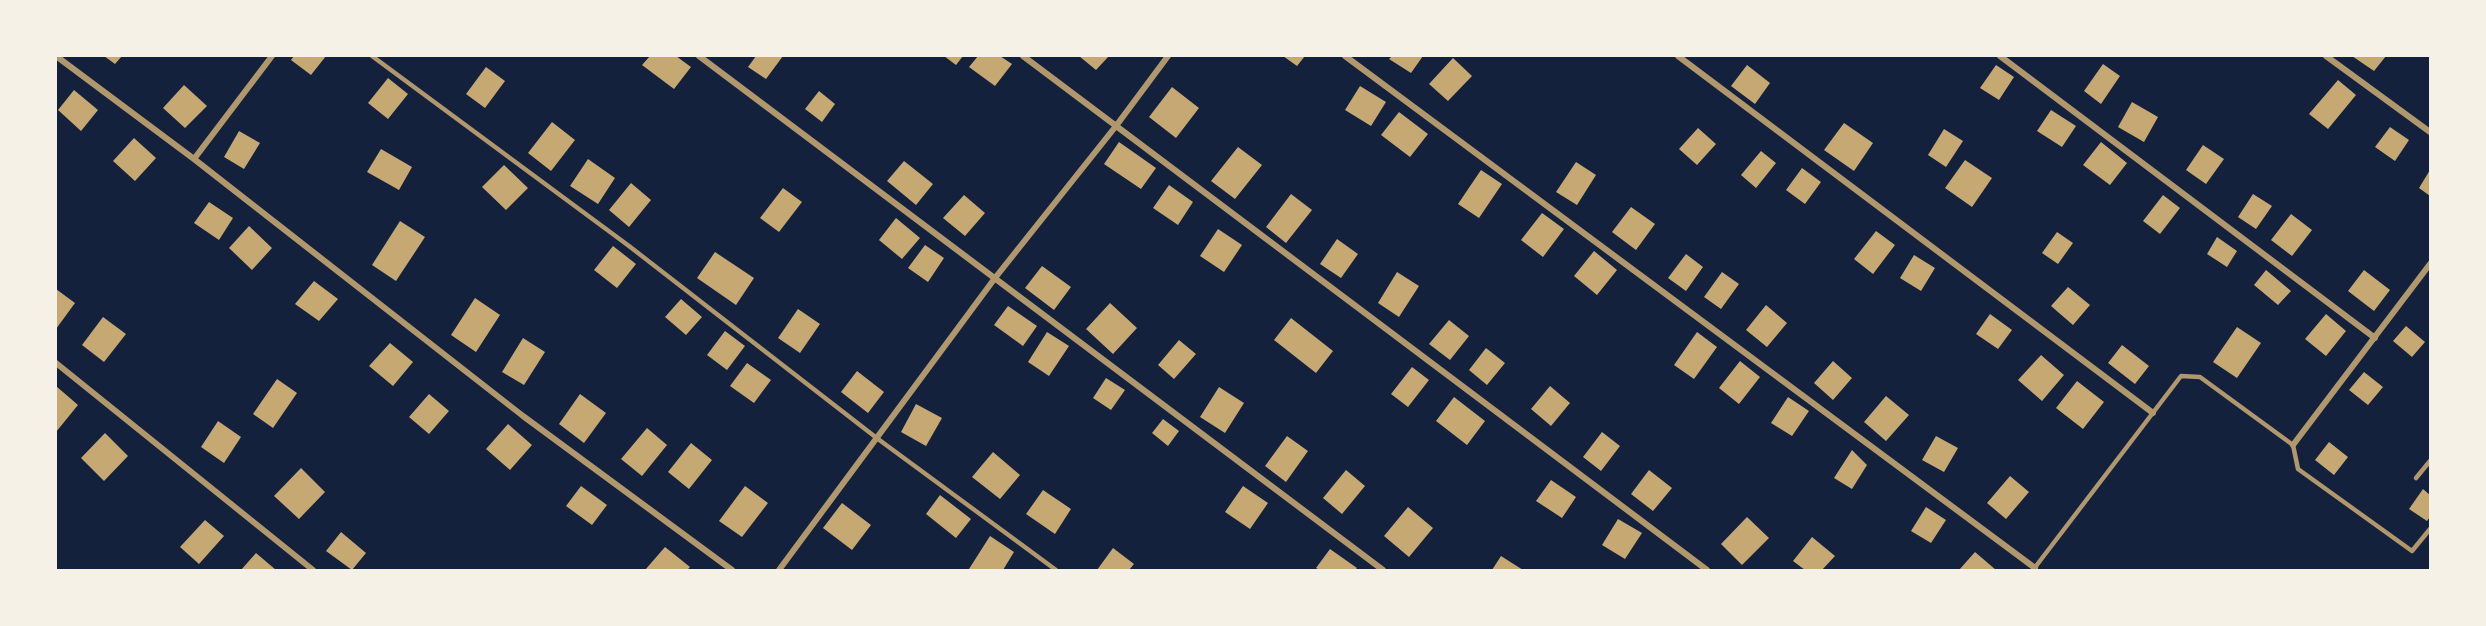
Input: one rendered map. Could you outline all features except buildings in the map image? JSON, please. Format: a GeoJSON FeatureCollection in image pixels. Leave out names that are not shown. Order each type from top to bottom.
{"type":"FeatureCollection","features":[{"type":"Feature","properties":{"kind":"street"},"geometry":{"type":"LineString","coordinates":[[56,56],[194,159],[523,416],[732,570]]}},
{"type":"Feature","properties":{"kind":"street"},"geometry":{"type":"LineString","coordinates":[[194,159],[272,56]]}},
{"type":"Feature","properties":{"kind":"street"},"geometry":{"type":"LineString","coordinates":[[699,56],[1383,570]]}},
{"type":"Feature","properties":{"kind":"street"},"geometry":{"type":"LineString","coordinates":[[1023,56],[1707,570]]}},
{"type":"Feature","properties":{"kind":"street"},"geometry":{"type":"LineString","coordinates":[[779,570],[995,278],[1116,126],[1168,56]]}},
{"type":"Feature","properties":{"kind":"street"},"geometry":{"type":"LineString","coordinates":[[1345,56],[2034,569]]}},
{"type":"Feature","properties":{"kind":"street"},"geometry":{"type":"LineString","coordinates":[[1678,56],[2153,413]]}},
{"type":"Feature","properties":{"kind":"street"},"geometry":{"type":"LineString","coordinates":[[2000,56],[2375,338]]}},
{"type":"Feature","properties":{"kind":"street"},"geometry":{"type":"LineString","coordinates":[[2326,56],[2430,132]]}},
{"type":"Feature","properties":{"kind":"street"},"geometry":{"type":"LineString","coordinates":[[2293,445],[2430,264]]}},
{"type":"Feature","properties":{"kind":"street"},"geometry":{"type":"LineString","coordinates":[[56,363],[313,570]]}},
{"type":"Feature","properties":{"kind":"lane"},"geometry":{"type":"LineString","coordinates":[[372,56],[629,246],[878,439],[1056,570]]}},
{"type":"Feature","properties":{"kind":"lane"},"geometry":{"type":"LineString","coordinates":[[2034,569],[2181,376],[2200,377],[2293,445],[2298,468],[2412,551],[2430,529]]}},
{"type":"Feature","properties":{"kind":"lane"},"geometry":{"type":"LineString","coordinates":[[2416,478],[2430,461]]}}]}
